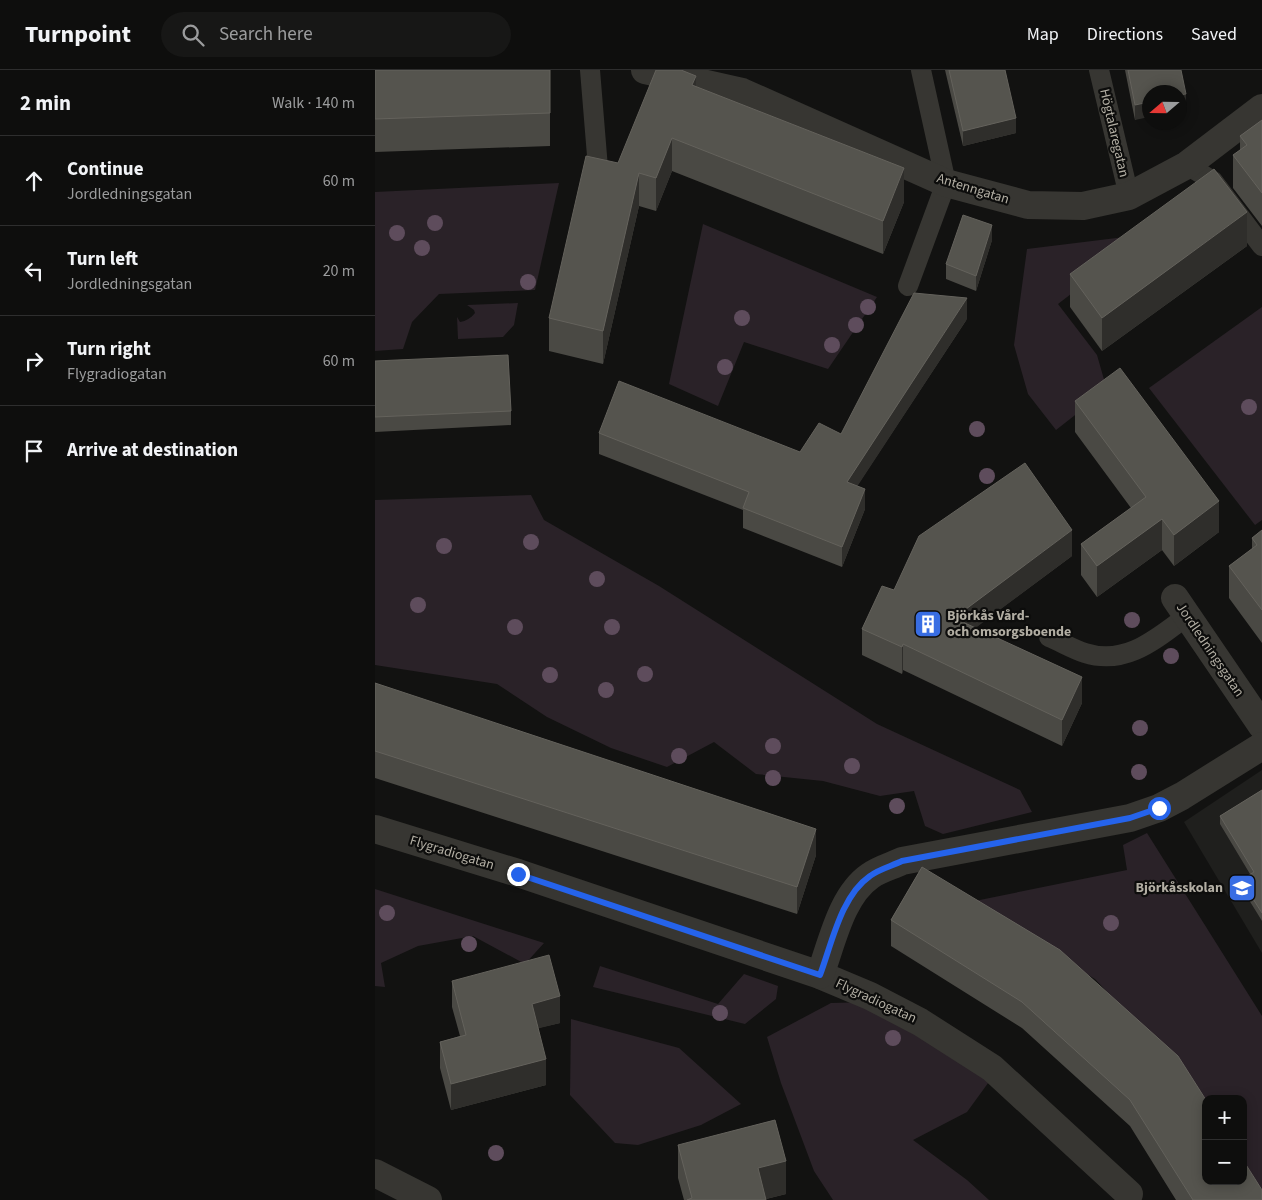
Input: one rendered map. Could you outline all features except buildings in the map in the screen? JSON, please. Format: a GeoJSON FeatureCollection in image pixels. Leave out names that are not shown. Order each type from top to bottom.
{"type":"FeatureCollection","features":[{"type":"Feature","properties":{"kind":"street","name":"Antenngatan"},"geometry":{"type":"LineString","coordinates":[[645,70],[739,81],[946,183],[1028,205],[1083,206],[1129,196],[1187,165],[1262,108]]}},
{"type":"Feature","properties":{"kind":"street","name":"Jordledningsgatan"},"geometry":{"type":"LineString","coordinates":[[1181,607],[1262,726]]}},
{"type":"Feature","properties":{"kind":"street"},"geometry":{"type":"LineString","coordinates":[[820,975],[846,904],[856,889],[871,875],[902,861],[1130,818],[1159,808],[1182,796],[1262,746]]}},
{"type":"Feature","properties":{"kind":"street","name":"Flygradiogatan"},"geometry":{"type":"LineString","coordinates":[[375,829],[518,874],[820,975],[870,996],[920,1022],[992,1068],[1129,1194]]}},
{"type":"Feature","properties":{"kind":"street"},"geometry":{"type":"LineString","coordinates":[[375,1173],[428,1200]]}},
{"type":"Feature","properties":{"kind":"lane"},"geometry":{"type":"LineString","coordinates":[[590,70],[598,168]]}},
{"type":"Feature","properties":{"kind":"lane"},"geometry":{"type":"LineString","coordinates":[[909,286],[946,183],[921,70]]}},
{"type":"Feature","properties":{"kind":"lane","name":"Högtalaregatan"},"geometry":{"type":"LineString","coordinates":[[1099,70],[1129,196]]}},
{"type":"Feature","properties":{"kind":"lane"},"geometry":{"type":"LineString","coordinates":[[1187,165],[1213,181],[1262,246]]}},
{"type":"Feature","properties":{"kind":"lane"},"geometry":{"type":"LineString","coordinates":[[1049,637],[1086,654],[1117,657],[1146,646],[1181,607]]}},
{"type":"Feature","properties":{"kind":"shaded area"},"geometry":{"type":"Polygon","coordinates":[[[559,183],[535,290],[439,294],[412,322],[403,349],[375,351],[375,192],[559,183]]]}},
{"type":"Feature","properties":{"kind":"shaded area"},"geometry":{"type":"Polygon","coordinates":[[[703,224],[877,297],[828,369],[744,342],[718,406],[669,384],[703,224]]]}},
{"type":"Feature","properties":{"kind":"shaded area"},"geometry":{"type":"Polygon","coordinates":[[[1149,234],[1058,304],[1097,355],[1107,390],[1056,430],[1028,394],[1014,345],[1027,249],[1149,234]]]}},
{"type":"Feature","properties":{"kind":"shaded area"},"geometry":{"type":"Polygon","coordinates":[[[518,303],[514,325],[503,337],[458,339],[457,317],[462,322],[475,313],[467,305],[518,303]]]}},
{"type":"Feature","properties":{"kind":"shaded area"},"geometry":{"type":"Polygon","coordinates":[[[1262,307],[1262,520],[1255,525],[1149,388],[1262,307]]]}},
{"type":"Feature","properties":{"kind":"shaded area"},"geometry":{"type":"Polygon","coordinates":[[[531,495],[544,520],[659,586],[877,724],[1020,790],[1032,812],[943,834],[925,826],[914,791],[880,796],[823,781],[756,774],[714,742],[667,767],[611,748],[547,717],[497,684],[375,665],[375,500],[531,495]]]}},
{"type":"Feature","properties":{"kind":"shaded area","name":"Björkåsskolan"},"geometry":{"type":"Polygon","coordinates":[[[1262,770],[1262,953],[1184,822],[1262,770]]]}},
{"type":"Feature","properties":{"kind":"shaded area"},"geometry":{"type":"Polygon","coordinates":[[[1147,833],[1262,1016],[1262,1196],[1247,1171],[1247,1095],[1202,1095],[1202,1100],[1188,1078],[1095,979],[965,903],[1127,870],[1123,845],[1147,833]]]}},
{"type":"Feature","properties":{"kind":"shaded area"},"geometry":{"type":"Polygon","coordinates":[[[375,889],[544,943],[525,964],[473,936],[418,946],[381,963],[385,987],[375,986],[375,889]]]}},
{"type":"Feature","properties":{"kind":"shaded area"},"geometry":{"type":"Polygon","coordinates":[[[600,966],[718,1004],[744,974],[778,986],[776,999],[745,1024],[593,987],[600,966]]]}},
{"type":"Feature","properties":{"kind":"shaded area"},"geometry":{"type":"Polygon","coordinates":[[[871,1002],[991,1079],[967,1112],[913,1140],[967,1180],[989,1200],[833,1200],[814,1171],[781,1083],[767,1037],[831,1003],[871,1002]]]}},
{"type":"Feature","properties":{"kind":"shaded area"},"geometry":{"type":"Polygon","coordinates":[[[571,1019],[679,1048],[741,1104],[701,1125],[638,1145],[615,1143],[570,1095],[571,1019]]]}},
{"type":"Feature","properties":{"kind":"place","name":"Björkås Vård- och omsorgsboende"},"geometry":{"type":"Point","coordinates":[928,624]}},
{"type":"Feature","properties":{"kind":"place","name":"Björkåsskolan"},"geometry":{"type":"Point","coordinates":[1242,888]}},
{"type":"Feature","properties":{"kind":"route"},"geometry":{"type":"LineString","coordinates":[[518,874],[820,975],[846,904],[856,889],[871,875],[902,861],[1130,818],[1159,808]]}}]}
